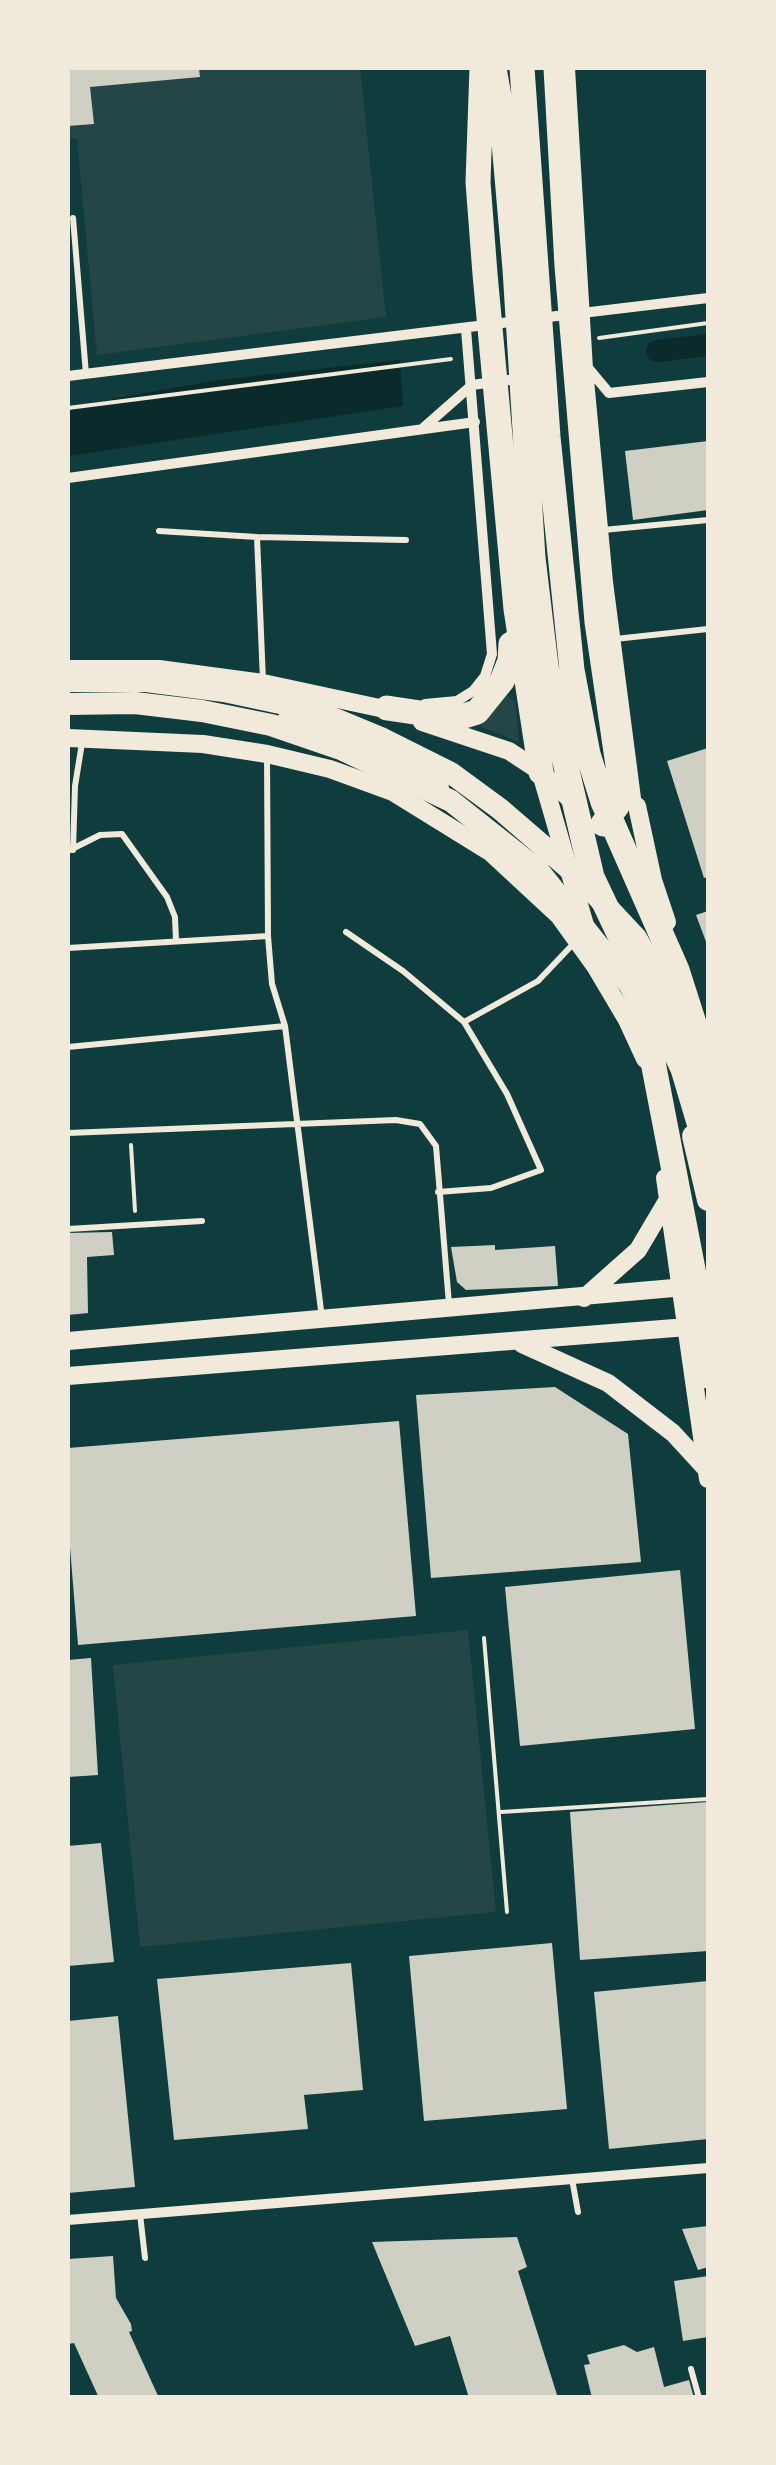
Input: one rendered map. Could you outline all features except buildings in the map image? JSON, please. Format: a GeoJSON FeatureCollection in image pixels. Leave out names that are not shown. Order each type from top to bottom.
{"type":"FeatureCollection","features":[{"type":"Feature","properties":{"kind":"highway"},"geometry":{"type":"LineString","coordinates":[[482,68],[478,182],[516,609],[541,772]]}},
{"type":"Feature","properties":{"kind":"highway"},"geometry":{"type":"LineString","coordinates":[[494,68],[501,108],[533,558],[546,666],[592,877],[683,1069],[708,1153]]}},
{"type":"Feature","properties":{"kind":"highway"},"geometry":{"type":"LineString","coordinates":[[522,68],[548,436],[572,670],[588,754],[604,802],[677,970],[708,1067]]}},
{"type":"Feature","properties":{"kind":"highway"},"geometry":{"type":"LineString","coordinates":[[556,68],[567,266],[597,622],[621,796],[600,828]]}},
{"type":"Feature","properties":{"kind":"highway"},"geometry":{"type":"LineString","coordinates":[[387,708],[434,715],[464,716],[477,712],[506,674],[516,609]]}},
{"type":"Feature","properties":{"kind":"highway"},"geometry":{"type":"LineString","coordinates":[[68,681],[146,680],[313,710],[451,773],[500,808],[580,878],[636,938],[671,999],[708,1110]]}},
{"type":"Feature","properties":{"kind":"highway"},"geometry":{"type":"LineString","coordinates":[[68,700],[202,711],[271,725],[341,749],[451,801],[538,870],[630,985],[679,1086],[704,1172],[708,1200]]}},
{"type":"Feature","properties":{"kind":"highway"},"geometry":{"type":"LineString","coordinates":[[613,724],[636,806]]}},
{"type":"Feature","properties":{"kind":"highway"},"geometry":{"type":"LineString","coordinates":[[677,970],[691,1067],[708,1131]]}},
{"type":"Feature","properties":{"kind":"highway"},"geometry":{"type":"LineString","coordinates":[[636,971],[693,1269],[708,1376]]}},
{"type":"Feature","properties":{"kind":"main road"},"geometry":{"type":"LineString","coordinates":[[68,669],[159,669],[263,683],[387,708],[496,746],[541,772],[653,880]]}},
{"type":"Feature","properties":{"kind":"main road"},"geometry":{"type":"LineString","coordinates":[[68,700],[114,696],[214,704],[324,729],[411,769],[490,819],[530,852],[566,850],[600,828]]}},
{"type":"Feature","properties":{"kind":"main road"},"geometry":{"type":"LineString","coordinates":[[324,729],[413,719]]}},
{"type":"Feature","properties":{"kind":"main road"},"geometry":{"type":"LineString","coordinates":[[75,738],[203,744],[267,754],[330,769],[393,792],[490,819]]}},
{"type":"Feature","properties":{"kind":"main road"},"geometry":{"type":"LineString","coordinates":[[541,772],[566,850],[595,966]]}},
{"type":"Feature","properties":{"kind":"main road"},"geometry":{"type":"LineString","coordinates":[[68,1341],[683,1288],[708,1289],[695,1220],[652,1074],[628,1020],[595,966],[559,916],[490,852],[393,792]]}},
{"type":"Feature","properties":{"kind":"main road"},"geometry":{"type":"LineString","coordinates":[[636,806],[653,880],[708,1043]]}},
{"type":"Feature","properties":{"kind":"main road"},"geometry":{"type":"LineString","coordinates":[[660,1107],[667,1201],[683,1288],[708,1479]]}},
{"type":"Feature","properties":{"kind":"main road"},"geometry":{"type":"LineString","coordinates":[[584,1298],[638,1250],[667,1201]]}},
{"type":"Feature","properties":{"kind":"main road"},"geometry":{"type":"LineString","coordinates":[[68,1376],[708,1326]]}},
{"type":"Feature","properties":{"kind":"main road"},"geometry":{"type":"LineString","coordinates":[[517,1342],[608,1384],[673,1434],[707,1470]]}},
{"type":"Feature","properties":{"kind":"street"},"geometry":{"type":"LineString","coordinates":[[570,68],[588,368],[636,806]]}},
{"type":"Feature","properties":{"kind":"street"},"geometry":{"type":"LineString","coordinates":[[68,376],[708,298]]}},
{"type":"Feature","properties":{"kind":"street"},"geometry":{"type":"LineString","coordinates":[[387,708],[456,701],[473,691],[485,676],[492,654],[466,329]]}},
{"type":"Feature","properties":{"kind":"street"},"geometry":{"type":"LineString","coordinates":[[569,371],[588,368]]}},
{"type":"Feature","properties":{"kind":"street"},"geometry":{"type":"LineString","coordinates":[[588,368],[609,393],[708,382]]}},
{"type":"Feature","properties":{"kind":"street"},"geometry":{"type":"LineString","coordinates":[[422,429],[472,384],[550,374]]}},
{"type":"Feature","properties":{"kind":"street"},"geometry":{"type":"LineString","coordinates":[[68,478],[475,422]]}},
{"type":"Feature","properties":{"kind":"street"},"geometry":{"type":"LineString","coordinates":[[68,2220],[708,2168]]}},
{"type":"Feature","properties":{"kind":"lane"},"geometry":{"type":"LineString","coordinates":[[74,218],[86,374]]}},
{"type":"Feature","properties":{"kind":"lane"},"geometry":{"type":"LineString","coordinates":[[603,530],[708,520]]}},
{"type":"Feature","properties":{"kind":"lane"},"geometry":{"type":"LineString","coordinates":[[160,530],[257,537],[406,540]]}},
{"type":"Feature","properties":{"kind":"lane"},"geometry":{"type":"LineString","coordinates":[[257,537],[263,683]]}},
{"type":"Feature","properties":{"kind":"lane"},"geometry":{"type":"LineString","coordinates":[[615,640],[708,629]]}},
{"type":"Feature","properties":{"kind":"lane"},"geometry":{"type":"LineString","coordinates":[[70,851],[75,738]]}},
{"type":"Feature","properties":{"kind":"lane"},"geometry":{"type":"LineString","coordinates":[[267,754],[272,984],[286,1026],[322,1319]]}},
{"type":"Feature","properties":{"kind":"lane"},"geometry":{"type":"LineString","coordinates":[[70,851],[100,835],[122,834],[167,897],[175,917],[176,940]]}},
{"type":"Feature","properties":{"kind":"lane"},"geometry":{"type":"LineString","coordinates":[[346,932],[403,971],[464,1022],[506,1094],[542,1170],[491,1188],[438,1192]]}},
{"type":"Feature","properties":{"kind":"lane"},"geometry":{"type":"LineString","coordinates":[[68,948],[268,936]]}},
{"type":"Feature","properties":{"kind":"lane"},"geometry":{"type":"LineString","coordinates":[[464,1022],[538,981],[577,940]]}},
{"type":"Feature","properties":{"kind":"lane"},"geometry":{"type":"LineString","coordinates":[[68,1047],[286,1026]]}},
{"type":"Feature","properties":{"kind":"lane"},"geometry":{"type":"LineString","coordinates":[[68,1133],[396,1120],[420,1124],[436,1146],[450,1310]]}},
{"type":"Feature","properties":{"kind":"lane"},"geometry":{"type":"LineString","coordinates":[[68,1229],[202,1222]]}},
{"type":"Feature","properties":{"kind":"lane"},"geometry":{"type":"LineString","coordinates":[[572,2179],[578,2212]]}},
{"type":"Feature","properties":{"kind":"lane"},"geometry":{"type":"LineString","coordinates":[[140,2214],[145,2258]]}},
{"type":"Feature","properties":{"kind":"lane"},"geometry":{"type":"LineString","coordinates":[[691,2369],[699,2398]]}},
{"type":"Feature","properties":{"kind":"path"},"geometry":{"type":"LineString","coordinates":[[582,340],[708,323]]}},
{"type":"Feature","properties":{"kind":"path"},"geometry":{"type":"LineString","coordinates":[[68,408],[450,359]]}},
{"type":"Feature","properties":{"kind":"path"},"geometry":{"type":"LineString","coordinates":[[130,1132],[136,1226]]}},
{"type":"Feature","properties":{"kind":"path"},"geometry":{"type":"LineString","coordinates":[[484,1638],[507,1912]]}},
{"type":"Feature","properties":{"kind":"path"},"geometry":{"type":"LineString","coordinates":[[501,1812],[708,1799]]}},
{"type":"Feature","properties":{"kind":"shaded area"},"geometry":{"type":"Polygon","coordinates":[[[68,68],[360,68],[386,317],[97,355],[77,139],[68,139],[68,68]]]}},
{"type":"Feature","properties":{"kind":"shaded area"},"geometry":{"type":"Polygon","coordinates":[[[400,360],[403,406],[68,456],[68,407],[218,380],[400,360]]]}},
{"type":"Feature","properties":{"kind":"shaded area"},"geometry":{"type":"Polygon","coordinates":[[[507,695],[515,702],[519,742],[481,727],[482,721],[507,695]]]}},
{"type":"Feature","properties":{"kind":"shaded area"},"geometry":{"type":"Polygon","coordinates":[[[468,1630],[496,1912],[140,1947],[113,1665],[468,1630]]]}},
{"type":"Feature","properties":{"kind":"waterway"},"geometry":{"type":"LineString","coordinates":[[657,351],[708,345]]}}]}
